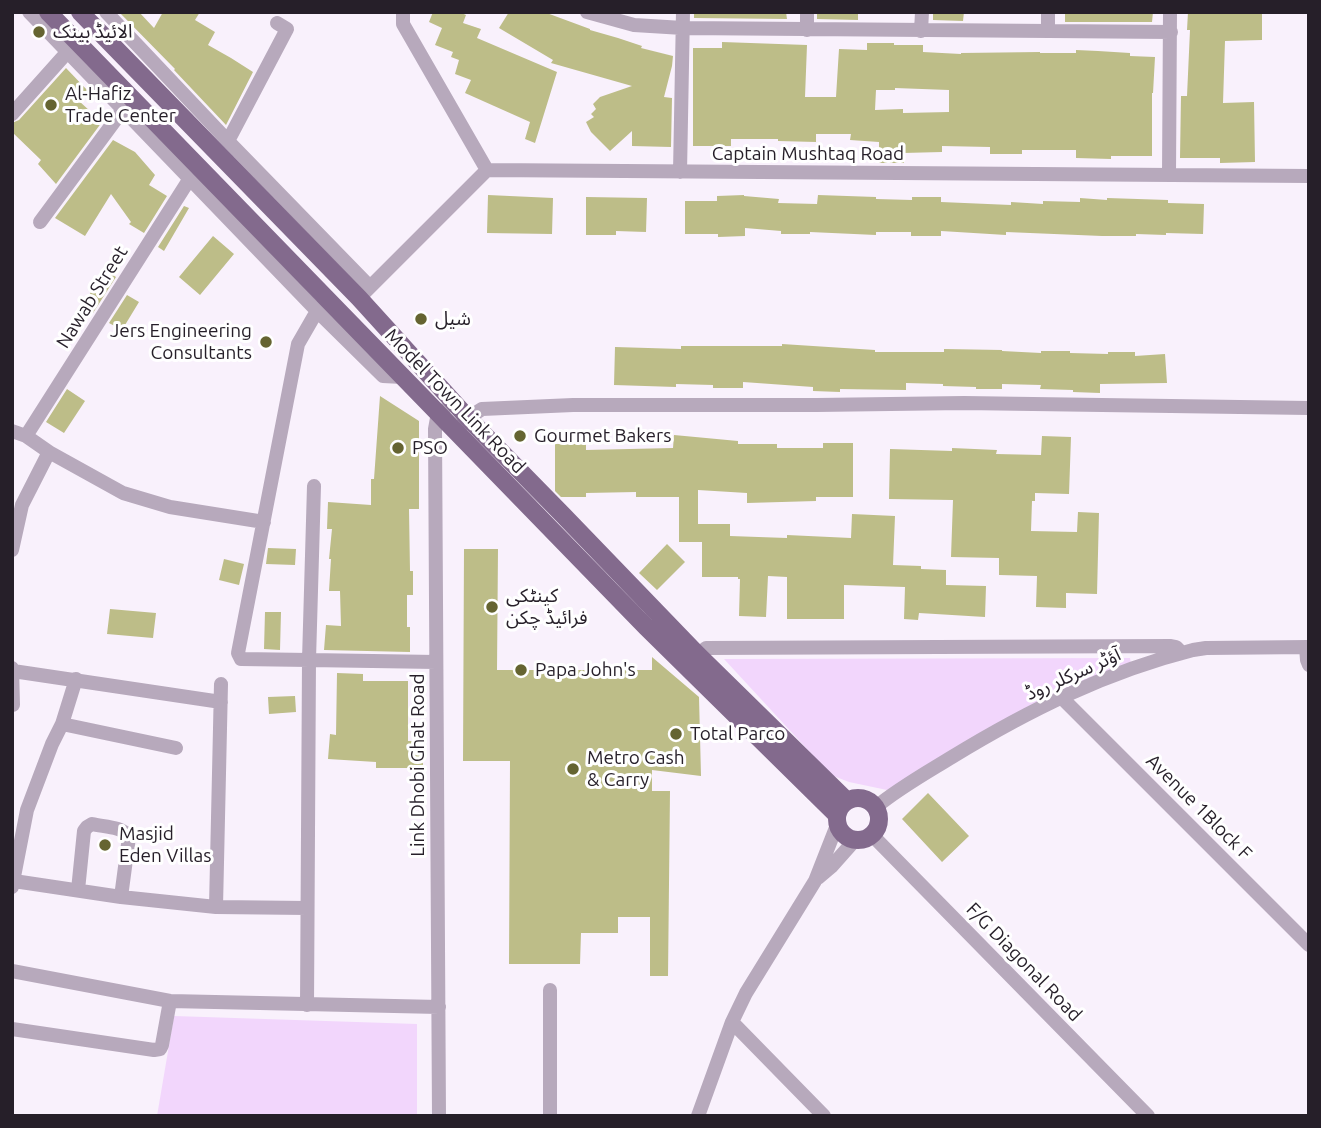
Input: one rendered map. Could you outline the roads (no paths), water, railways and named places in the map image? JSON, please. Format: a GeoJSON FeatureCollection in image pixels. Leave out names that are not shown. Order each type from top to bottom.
{"type":"FeatureCollection","features":[{"type":"Feature","properties":{"kind":"main road","name":"Model Town Link Road"},"geometry":{"type":"LineString","coordinates":[[48,12],[72,47],[322,305],[440,414],[646,627],[840,813]]}},
{"type":"Feature","properties":{"kind":"main road","name":"Model Town Link Road"},"geometry":{"type":"LineString","coordinates":[[80,12],[364,293],[468,418],[698,655],[840,813]]}},
{"type":"Feature","properties":{"kind":"main road"},"geometry":{"type":"LineString","coordinates":[[854,798],[862,798],[876,807],[878,827],[863,837],[844,835],[840,813],[854,798]]}},
{"type":"Feature","properties":{"kind":"street"},"geometry":{"type":"LineString","coordinates":[[29,12],[72,47],[122,111],[193,173]]}},
{"type":"Feature","properties":{"kind":"street"},"geometry":{"type":"LineString","coordinates":[[106,12],[228,141],[329,236],[364,293],[487,170],[403,24],[403,12]]}},
{"type":"Feature","properties":{"kind":"street"},"geometry":{"type":"LineString","coordinates":[[587,12],[634,25],[683,28],[1171,32]]}},
{"type":"Feature","properties":{"kind":"street"},"geometry":{"type":"LineString","coordinates":[[680,173],[683,12]]}},
{"type":"Feature","properties":{"kind":"street"},"geometry":{"type":"LineString","coordinates":[[807,12],[807,30]]}},
{"type":"Feature","properties":{"kind":"street"},"geometry":{"type":"LineString","coordinates":[[921,31],[922,12]]}},
{"type":"Feature","properties":{"kind":"street"},"geometry":{"type":"LineString","coordinates":[[1048,12],[1048,30]]}},
{"type":"Feature","properties":{"kind":"street"},"geometry":{"type":"LineString","coordinates":[[1169,175],[1170,12]]}},
{"type":"Feature","properties":{"kind":"street"},"geometry":{"type":"LineString","coordinates":[[228,141],[287,29],[277,23]]}},
{"type":"Feature","properties":{"kind":"street"},"geometry":{"type":"LineString","coordinates":[[12,114],[72,47]]}},
{"type":"Feature","properties":{"kind":"street"},"geometry":{"type":"LineString","coordinates":[[40,222],[122,111]]}},
{"type":"Feature","properties":{"kind":"street","name":"Captain Mushtaq Road"},"geometry":{"type":"LineString","coordinates":[[487,170],[1309,176]]}},
{"type":"Feature","properties":{"kind":"street","name":"Nawab Street"},"geometry":{"type":"LineString","coordinates":[[19,434],[193,173]]}},
{"type":"Feature","properties":{"kind":"street"},"geometry":{"type":"LineString","coordinates":[[322,305],[298,344],[238,653],[241,659],[436,662]]}},
{"type":"Feature","properties":{"kind":"street"},"geometry":{"type":"LineString","coordinates":[[440,414],[453,401]]}},
{"type":"Feature","properties":{"kind":"street"},"geometry":{"type":"LineString","coordinates":[[456,432],[468,418],[482,409],[573,405],[964,403],[1309,408]]}},
{"type":"Feature","properties":{"kind":"street","name":"Link Dhobi Ghat Road"},"geometry":{"type":"LineString","coordinates":[[439,1116],[435,429],[440,414]]}},
{"type":"Feature","properties":{"kind":"street"},"geometry":{"type":"LineString","coordinates":[[19,434],[123,493],[170,507],[264,522]]}},
{"type":"Feature","properties":{"kind":"street"},"geometry":{"type":"LineString","coordinates":[[12,550],[17,503],[49,452]]}},
{"type":"Feature","properties":{"kind":"street"},"geometry":{"type":"LineString","coordinates":[[307,1005],[309,660],[314,485]]}},
{"type":"Feature","properties":{"kind":"street"},"geometry":{"type":"LineString","coordinates":[[698,655],[706,648],[1171,646],[1177,646],[1182,653]]}},
{"type":"Feature","properties":{"kind":"street"},"geometry":{"type":"LineString","coordinates":[[1308,647],[1309,665]]}},
{"type":"Feature","properties":{"kind":"street","name":"آؤٹر سرکلر روڈ"},"geometry":{"type":"LineString","coordinates":[[876,807],[893,793],[971,745],[1061,697],[1104,678],[1182,653],[1206,649],[1308,647]]}},
{"type":"Feature","properties":{"kind":"street"},"geometry":{"type":"LineString","coordinates":[[13,705],[13,669],[221,702]]}},
{"type":"Feature","properties":{"kind":"street"},"geometry":{"type":"LineString","coordinates":[[76,679],[62,724],[27,810],[13,884],[216,907],[307,908]]}},
{"type":"Feature","properties":{"kind":"street"},"geometry":{"type":"LineString","coordinates":[[216,907],[222,684]]}},
{"type":"Feature","properties":{"kind":"street","name":"Avenue 1Block F"},"geometry":{"type":"LineString","coordinates":[[1061,697],[1309,945]]}},
{"type":"Feature","properties":{"kind":"street"},"geometry":{"type":"LineString","coordinates":[[62,724],[176,748]]}},
{"type":"Feature","properties":{"kind":"street"},"geometry":{"type":"LineString","coordinates":[[698,1116],[732,1022],[815,881],[840,813]]}},
{"type":"Feature","properties":{"kind":"street"},"geometry":{"type":"LineString","coordinates":[[78,890],[84,831],[92,824],[122,830],[129,838],[121,897]]}},
{"type":"Feature","properties":{"kind":"street"},"geometry":{"type":"LineString","coordinates":[[815,881],[863,837]]}},
{"type":"Feature","properties":{"kind":"street","name":"F/G Diagonal Road"},"geometry":{"type":"LineString","coordinates":[[863,837],[1148,1116]]}},
{"type":"Feature","properties":{"kind":"street"},"geometry":{"type":"LineString","coordinates":[[12,971],[170,1001],[439,1007]]}},
{"type":"Feature","properties":{"kind":"street"},"geometry":{"type":"LineString","coordinates":[[550,990],[550,1116]]}},
{"type":"Feature","properties":{"kind":"street"},"geometry":{"type":"LineString","coordinates":[[12,1029],[160,1049],[170,1001]]}},
{"type":"Feature","properties":{"kind":"street"},"geometry":{"type":"LineString","coordinates":[[732,1022],[824,1116]]}},
{"type":"Feature","properties":{"kind":"place","name":"الائیڈ بینک"},"geometry":{"type":"Point","coordinates":[39,32]}},
{"type":"Feature","properties":{"kind":"place","name":"Al-Hafiz Trade Center"},"geometry":{"type":"Point","coordinates":[51,105]}},
{"type":"Feature","properties":{"kind":"place","name":"شیل"},"geometry":{"type":"Point","coordinates":[421,319]}},
{"type":"Feature","properties":{"kind":"place","name":"Jers Engineering Consultants"},"geometry":{"type":"Point","coordinates":[266,342]}},
{"type":"Feature","properties":{"kind":"place","name":"Gourmet Bakers"},"geometry":{"type":"Point","coordinates":[520,436]}},
{"type":"Feature","properties":{"kind":"place","name":"PSO"},"geometry":{"type":"Point","coordinates":[398,448]}},
{"type":"Feature","properties":{"kind":"place","name":"کینٹکی فرائیڈ چکن"},"geometry":{"type":"Point","coordinates":[492,607]}},
{"type":"Feature","properties":{"kind":"place","name":"Papa John's"},"geometry":{"type":"Point","coordinates":[521,670]}},
{"type":"Feature","properties":{"kind":"place","name":"Total Parco"},"geometry":{"type":"Point","coordinates":[676,734]}},
{"type":"Feature","properties":{"kind":"place","name":"Metro Cash & Carry"},"geometry":{"type":"Point","coordinates":[573,769]}},
{"type":"Feature","properties":{"kind":"place","name":"Masjid Eden Villas"},"geometry":{"type":"Point","coordinates":[105,845]}}]}
